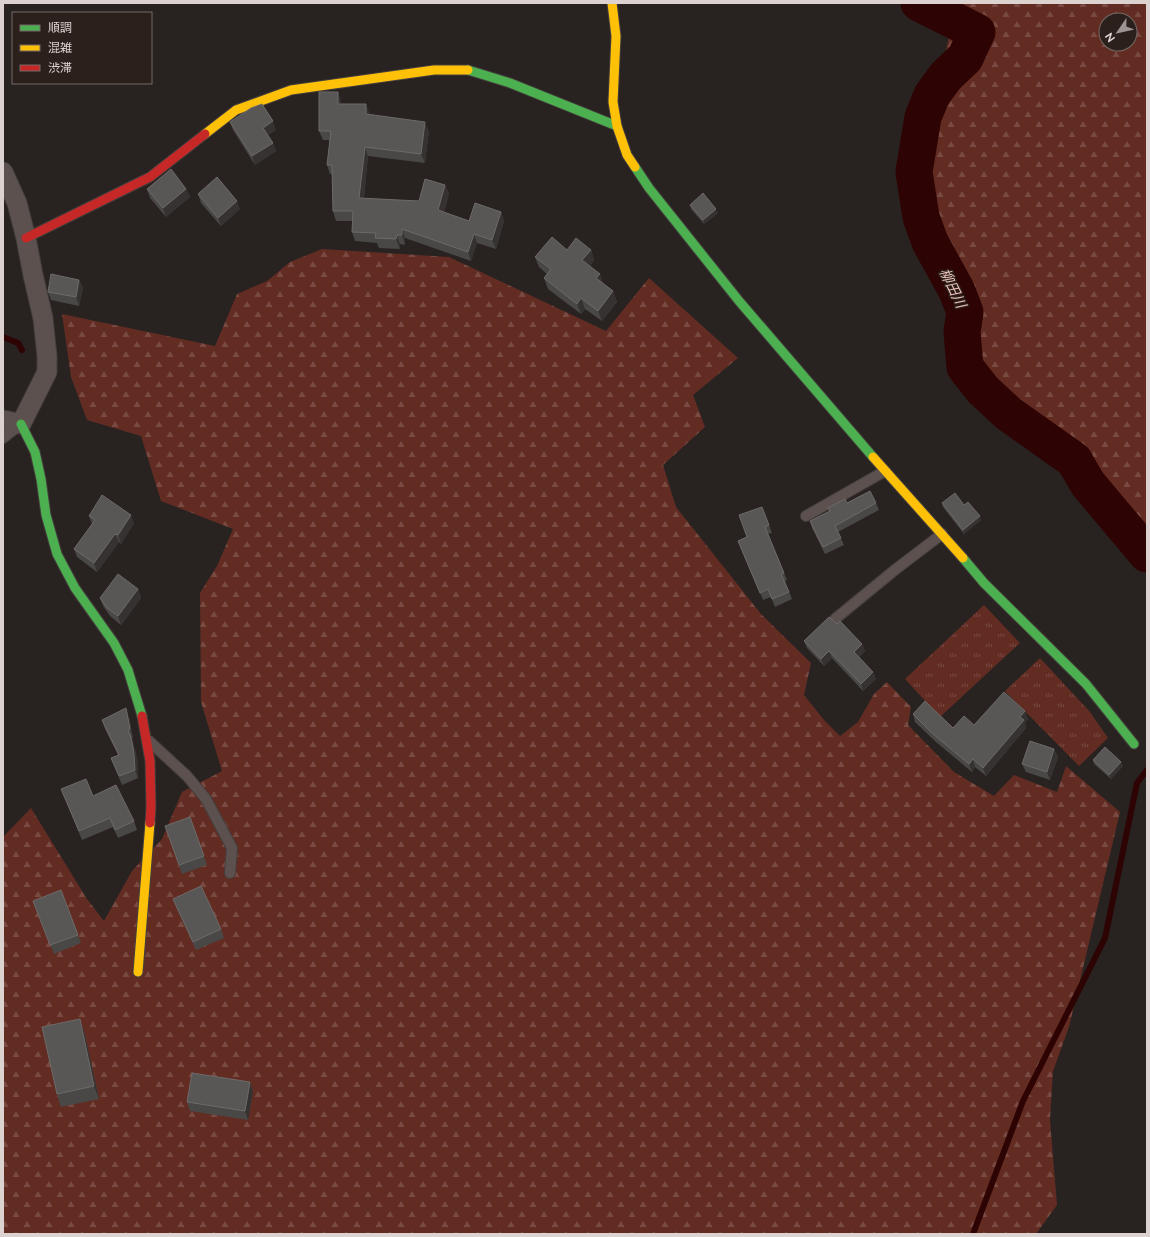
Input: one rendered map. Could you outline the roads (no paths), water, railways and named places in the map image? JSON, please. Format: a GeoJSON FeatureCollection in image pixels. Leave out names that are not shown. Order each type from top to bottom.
{"type":"FeatureCollection","features":[{"type":"Feature","properties":{"kind":"street"},"geometry":{"type":"LineString","coordinates":[[612,3],[616,36],[613,102],[617,126],[627,155],[649,188],[739,301],[885,471],[984,583],[1086,684],[1134,744]]}},
{"type":"Feature","properties":{"kind":"street"},"geometry":{"type":"LineString","coordinates":[[26,238],[150,177],[236,110],[291,90],[434,70],[471,70],[510,83],[617,126]]}},
{"type":"Feature","properties":{"kind":"street"},"geometry":{"type":"LineString","coordinates":[[3,172],[17,203],[44,318],[47,372],[21,424]]}},
{"type":"Feature","properties":{"kind":"street"},"geometry":{"type":"LineString","coordinates":[[3,420],[21,424]]}},
{"type":"Feature","properties":{"kind":"street"},"geometry":{"type":"LineString","coordinates":[[21,424],[35,452],[41,479],[46,515],[57,554],[75,588],[114,643],[128,670],[142,715],[150,761],[151,807],[138,972]]}},
{"type":"Feature","properties":{"kind":"lane"},"geometry":{"type":"LineString","coordinates":[[3,438],[21,424]]}},
{"type":"Feature","properties":{"kind":"lane"},"geometry":{"type":"LineString","coordinates":[[806,516],[885,471]]}},
{"type":"Feature","properties":{"kind":"lane"},"geometry":{"type":"LineString","coordinates":[[835,619],[896,569],[942,534]]}},
{"type":"Feature","properties":{"kind":"lane"},"geometry":{"type":"LineString","coordinates":[[146,738],[187,776],[206,799],[232,848],[230,873]]}},
{"type":"Feature","properties":{"kind":"waterway","name":"柳田川"},"geometry":{"type":"LineString","coordinates":[[919,3],[977,32],[965,58],[946,76],[932,95],[923,117],[914,172],[921,217],[930,242],[957,291],[965,312],[962,332],[965,367],[983,390],[1009,414],[1074,460],[1088,484],[1147,554]]}},
{"type":"Feature","properties":{"kind":"waterway"},"geometry":{"type":"LineString","coordinates":[[3,337],[18,343],[22,350]]}},
{"type":"Feature","properties":{"kind":"waterway"},"geometry":{"type":"LineString","coordinates":[[973,1234],[1023,1101],[1105,938],[1137,783],[1147,770]]}}]}
